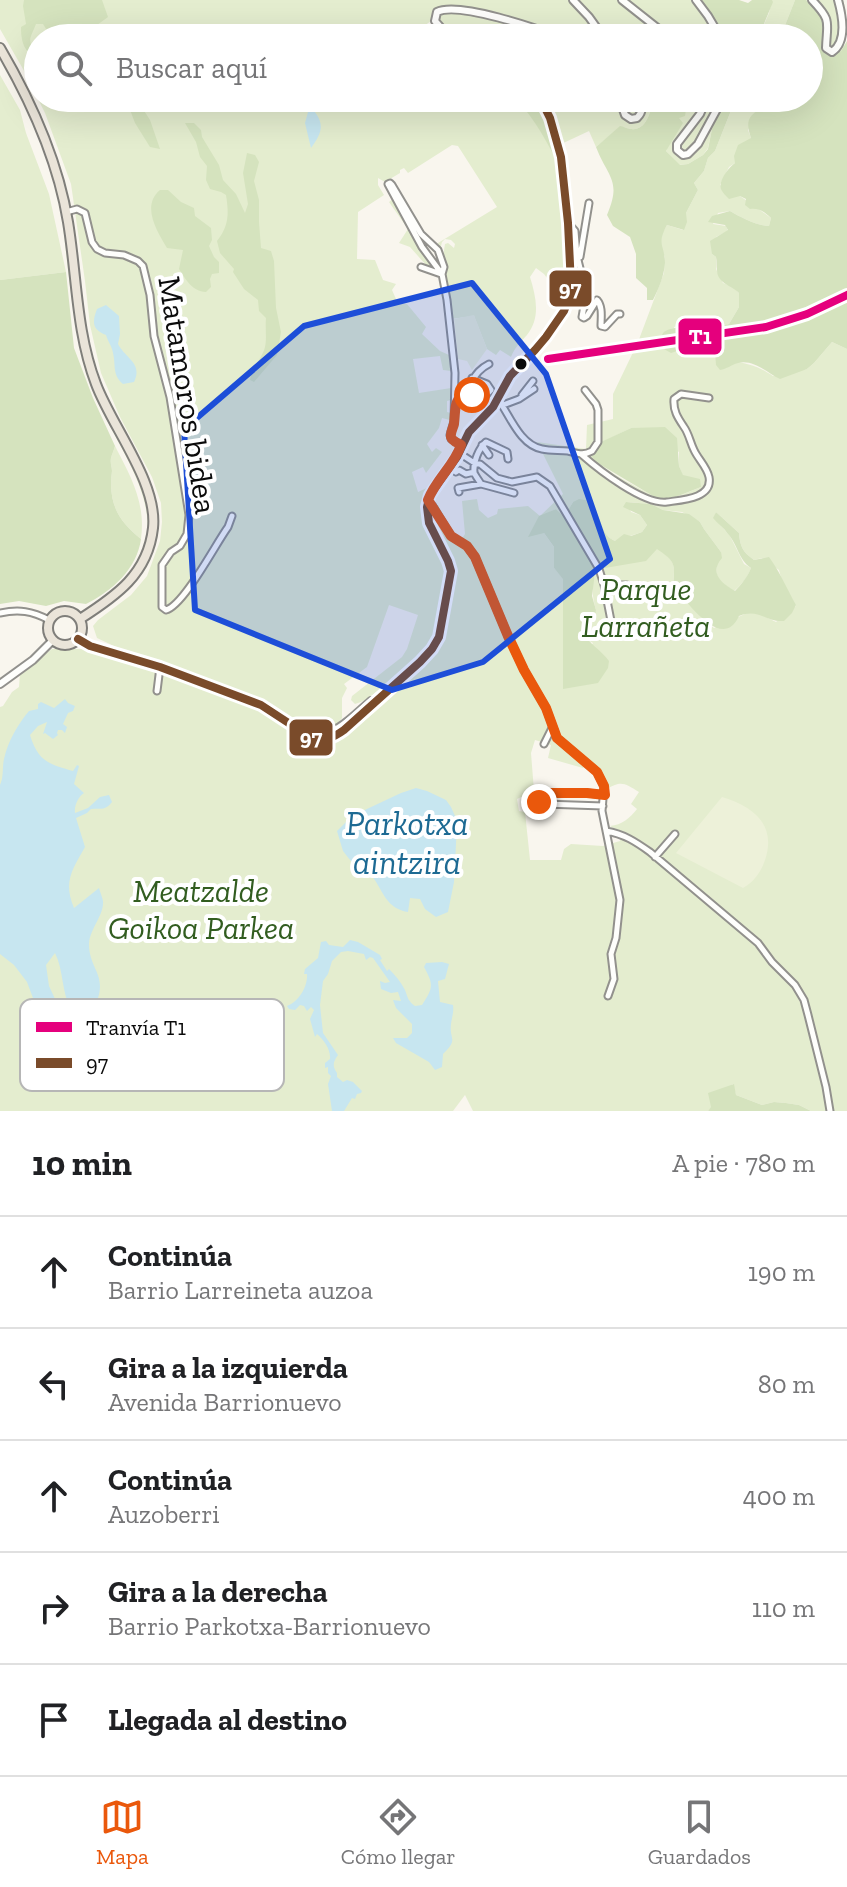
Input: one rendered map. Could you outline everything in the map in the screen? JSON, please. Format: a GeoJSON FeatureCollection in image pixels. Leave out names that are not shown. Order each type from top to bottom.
{"type":"FeatureCollection","features":[{"type":"Feature","properties":{"kind":"main road"},"geometry":{"type":"LineString","coordinates":[[0,48],[24,93]]}},
{"type":"Feature","properties":{"kind":"main road"},"geometry":{"type":"LineString","coordinates":[[33,112],[66,212],[78,311],[89,362],[105,407],[146,483],[153,508],[154,524],[147,554],[133,578],[119,593],[80,619]]}},
{"type":"Feature","properties":{"kind":"main road"},"geometry":{"type":"LineString","coordinates":[[67,610],[80,619],[82,629],[78,639],[69,645],[53,640],[48,631],[49,620],[56,612],[67,610]]}},
{"type":"Feature","properties":{"kind":"street"},"geometry":{"type":"LineString","coordinates":[[573,0],[594,24]]}},
{"type":"Feature","properties":{"kind":"street"},"geometry":{"type":"LineString","coordinates":[[622,0],[652,24]]}},
{"type":"Feature","properties":{"kind":"street"},"geometry":{"type":"LineString","coordinates":[[696,0],[713,24]]}},
{"type":"Feature","properties":{"kind":"street"},"geometry":{"type":"LineString","coordinates":[[812,0],[827,19],[825,45],[832,52],[840,47],[845,37],[838,0]]}},
{"type":"Feature","properties":{"kind":"street"},"geometry":{"type":"LineString","coordinates":[[437,24],[437,12],[446,9],[520,24]]}},
{"type":"Feature","properties":{"kind":"street"},"geometry":{"type":"LineString","coordinates":[[547,112],[559,144],[568,223],[569,298],[558,320],[510,376],[501,402],[519,433],[532,446],[582,455],[646,499],[661,503],[692,498],[704,492],[710,481],[673,404],[681,394],[709,398]]}},
{"type":"Feature","properties":{"kind":"street"},"geometry":{"type":"LineString","coordinates":[[624,112],[631,119],[642,112]]}},
{"type":"Feature","properties":{"kind":"street"},"geometry":{"type":"LineString","coordinates":[[701,112],[677,144],[677,150],[683,155],[698,144],[715,112]]}},
{"type":"Feature","properties":{"kind":"street"},"geometry":{"type":"LineString","coordinates":[[442,274],[444,267],[438,250],[421,234],[392,185],[388,184],[422,247],[442,274],[455,373],[451,439],[476,464],[480,464],[501,489]]}},
{"type":"Feature","properties":{"kind":"street"},"geometry":{"type":"LineString","coordinates":[[579,266],[589,203]]}},
{"type":"Feature","properties":{"kind":"street","name":"Matamoros bidea"},"geometry":{"type":"LineString","coordinates":[[66,212],[77,209],[85,213],[92,242],[97,249],[138,261],[147,279],[154,336],[170,397],[189,515],[187,534],[162,565],[162,607],[166,610],[173,607],[191,584],[232,516]]}},
{"type":"Feature","properties":{"kind":"street"},"geometry":{"type":"LineString","coordinates":[[568,223],[575,231],[585,300],[582,317],[587,316],[597,300],[602,315],[601,326],[605,327],[620,314]]}},
{"type":"Feature","properties":{"kind":"street"},"geometry":{"type":"LineString","coordinates":[[421,267],[442,274]]}},
{"type":"Feature","properties":{"kind":"street"},"geometry":{"type":"LineString","coordinates":[[454,405],[472,378],[489,364]]}},
{"type":"Feature","properties":{"kind":"street"},"geometry":{"type":"LineString","coordinates":[[467,389],[480,401],[491,390],[487,384],[472,378]]}},
{"type":"Feature","properties":{"kind":"street"},"geometry":{"type":"LineString","coordinates":[[519,399],[533,381]]}},
{"type":"Feature","properties":{"kind":"street"},"geometry":{"type":"LineString","coordinates":[[78,639],[90,646],[160,667],[261,705],[315,739],[336,735],[357,720],[427,655],[439,637],[450,566],[429,523],[428,500],[469,432],[493,407],[501,402],[519,399],[534,389]]}},
{"type":"Feature","properties":{"kind":"street"},"geometry":{"type":"LineString","coordinates":[[582,455],[592,451],[598,442],[598,410],[585,390]]}},
{"type":"Feature","properties":{"kind":"street"},"geometry":{"type":"LineString","coordinates":[[481,484],[474,472],[476,454],[482,445],[488,442],[503,448],[508,459]]}},
{"type":"Feature","properties":{"kind":"street"},"geometry":{"type":"LineString","coordinates":[[482,445],[489,455]]}},
{"type":"Feature","properties":{"kind":"street"},"geometry":{"type":"LineString","coordinates":[[456,472],[474,472]]}},
{"type":"Feature","properties":{"kind":"street"},"geometry":{"type":"LineString","coordinates":[[492,476],[512,482],[537,477],[552,489],[595,561],[604,585],[613,631]]}},
{"type":"Feature","properties":{"kind":"street"},"geometry":{"type":"LineString","coordinates":[[459,492],[458,488],[481,484],[514,493]]}},
{"type":"Feature","properties":{"kind":"street"},"geometry":{"type":"LineString","coordinates":[[428,500],[451,536],[475,557],[508,636],[546,708],[557,738],[597,772],[604,786],[606,831],[620,900],[611,954],[614,979],[608,996]]}},
{"type":"Feature","properties":{"kind":"street"},"geometry":{"type":"LineString","coordinates":[[604,585],[636,587]]}},
{"type":"Feature","properties":{"kind":"street"},"geometry":{"type":"LineString","coordinates":[[0,613],[25,611],[49,620]]}},
{"type":"Feature","properties":{"kind":"street"},"geometry":{"type":"LineString","coordinates":[[0,684],[33,660],[53,640]]}},
{"type":"Feature","properties":{"kind":"street"},"geometry":{"type":"LineString","coordinates":[[157,691],[160,667]]}},
{"type":"Feature","properties":{"kind":"street"},"geometry":{"type":"LineString","coordinates":[[544,744],[552,728]]}},
{"type":"Feature","properties":{"kind":"street"},"geometry":{"type":"LineString","coordinates":[[603,806],[544,804],[538,798],[544,793],[605,795]]}},
{"type":"Feature","properties":{"kind":"street"},"geometry":{"type":"LineString","coordinates":[[606,831],[631,839],[655,857],[758,943],[795,985],[804,1000],[830,1111]]}},
{"type":"Feature","properties":{"kind":"street"},"geometry":{"type":"LineString","coordinates":[[655,857],[675,834]]}},
{"type":"Feature","properties":{"kind":"highlighted area"},"geometry":{"type":"Polygon","coordinates":[[[472,283],[546,374],[610,559],[483,662],[392,690],[195,610],[184,429],[304,326],[472,283]]]}},
{"type":"Feature","properties":{"kind":"green space"},"geometry":{"type":"Polygon","coordinates":[[[0,0],[702,0],[718,24],[433,24],[431,21],[427,24],[24,24],[23,69],[0,29],[0,0]]]}},
{"type":"Feature","properties":{"kind":"green space"},"geometry":{"type":"Polygon","coordinates":[[[24,0],[102,0],[108,17],[98,24],[26,24],[24,0]]]}},
{"type":"Feature","properties":{"kind":"green space"},"geometry":{"type":"Polygon","coordinates":[[[702,0],[773,2],[764,24],[717,24],[702,0]]]}},
{"type":"Feature","properties":{"kind":"green space"},"geometry":{"type":"Polygon","coordinates":[[[772,0],[795,0],[786,24],[764,24],[772,0]]]}},
{"type":"Feature","properties":{"kind":"green space"},"geometry":{"type":"Polygon","coordinates":[[[795,0],[806,0],[821,14],[824,23],[825,53],[829,56],[841,51],[847,41],[847,349],[832,342],[807,369],[780,379],[744,362],[720,370],[716,365],[715,352],[703,344],[693,344],[671,353],[664,349],[662,337],[665,332],[695,317],[719,327],[729,324],[739,307],[739,293],[722,281],[718,274],[710,241],[728,230],[725,225],[708,222],[712,216],[730,211],[754,223],[769,226],[771,218],[759,210],[750,209],[745,205],[746,199],[740,196],[729,199],[720,186],[735,163],[738,145],[751,138],[748,123],[751,116],[756,112],[823,112],[823,24],[786,24],[795,0]]]}},
{"type":"Feature","properties":{"kind":"green space"},"geometry":{"type":"Polygon","coordinates":[[[806,0],[843,0],[846,26],[840,52],[829,56],[825,53],[823,19],[806,0]]]}},
{"type":"Feature","properties":{"kind":"green space"},"geometry":{"type":"Polygon","coordinates":[[[0,75],[20,110],[49,194],[66,272],[0,280],[0,75]]]}},
{"type":"Feature","properties":{"kind":"green space"},"geometry":{"type":"Polygon","coordinates":[[[131,112],[145,112],[160,149],[150,147],[131,112]]]}},
{"type":"Feature","properties":{"kind":"green space"},"geometry":{"type":"Polygon","coordinates":[[[527,112],[545,112],[561,170],[541,132],[527,112]]]}},
{"type":"Feature","properties":{"kind":"green space"},"geometry":{"type":"Polygon","coordinates":[[[528,112],[548,142],[561,170],[569,271],[567,288],[562,279],[550,282],[536,268],[530,277],[536,314],[527,335],[511,357],[500,350],[496,355],[487,349],[474,316],[451,319],[443,256],[445,244],[454,248],[455,244],[445,239],[440,250],[436,246],[438,243],[497,207],[458,146],[452,145],[408,173],[404,168],[385,182],[378,178],[384,195],[358,212],[357,259],[375,260],[383,280],[396,284],[392,290],[395,303],[407,304],[426,327],[422,334],[449,355],[451,371],[443,370],[440,356],[413,359],[419,393],[451,388],[451,400],[447,401],[450,420],[442,418],[427,444],[432,452],[436,448],[442,452],[426,473],[423,467],[412,472],[418,492],[429,487],[424,515],[442,556],[444,587],[438,623],[428,646],[379,690],[355,704],[352,696],[402,657],[407,649],[418,615],[389,605],[367,667],[344,684],[347,688],[342,698],[342,718],[328,730],[312,730],[270,704],[248,695],[252,705],[320,746],[346,734],[382,706],[429,659],[441,641],[449,613],[454,570],[434,529],[431,506],[438,505],[450,531],[461,540],[465,534],[462,501],[477,499],[479,510],[488,518],[497,514],[498,509],[528,506],[540,516],[563,494],[537,442],[586,449],[587,425],[613,419],[613,394],[638,342],[664,273],[661,236],[667,225],[683,230],[686,213],[698,190],[694,183],[715,151],[730,112],[757,112],[748,130],[751,138],[720,185],[771,218],[769,226],[754,223],[730,211],[718,213],[713,224],[726,226],[728,231],[716,237],[712,254],[716,257],[716,269],[723,283],[739,293],[739,307],[729,324],[719,328],[703,319],[674,327],[679,351],[689,345],[702,344],[715,352],[716,357],[752,365],[773,376],[807,369],[832,342],[847,349],[847,1111],[811,1111],[799,1105],[774,1102],[762,1105],[736,1095],[733,1084],[708,1111],[473,1111],[465,1095],[453,1111],[0,1111],[0,707],[19,687],[20,673],[52,649],[82,649],[104,654],[116,647],[97,638],[93,626],[131,595],[147,576],[160,541],[162,522],[161,503],[152,477],[101,373],[90,325],[71,184],[45,113],[528,112]],[[631,428],[586,450],[612,473],[664,502],[701,487],[683,476],[679,452],[631,428]],[[573,502],[564,518],[556,509],[548,513],[544,533],[554,547],[554,568],[563,578],[563,688],[593,643],[586,639],[584,633],[596,610],[593,589],[599,569],[657,548],[673,564],[673,586],[714,628],[747,613],[758,613],[776,622],[796,606],[779,570],[762,558],[754,560],[747,554],[741,546],[739,533],[716,512],[714,518],[730,536],[744,564],[751,568],[734,591],[717,575],[721,552],[700,522],[682,512],[627,502],[631,512],[640,515],[647,525],[642,532],[615,541],[605,533],[597,512],[573,502]],[[535,740],[531,753],[534,791],[517,799],[519,811],[525,812],[530,860],[561,860],[564,849],[571,844],[603,846],[620,841],[622,832],[610,826],[622,823],[637,809],[631,804],[639,792],[623,784],[607,789],[602,774],[588,761],[583,768],[548,758],[551,745],[535,740]]]}},
{"type":"Feature","properties":{"kind":"green space"},"geometry":{"type":"Polygon","coordinates":[[[544,112],[650,112],[639,128],[620,127],[596,147],[589,131],[557,146],[544,112]]]}},
{"type":"Feature","properties":{"kind":"green space"},"geometry":{"type":"Polygon","coordinates":[[[650,112],[686,112],[685,116],[679,118],[683,123],[666,151],[680,165],[703,155],[708,149],[712,129],[720,112],[730,112],[715,151],[694,183],[698,190],[686,213],[684,230],[667,225],[664,232],[664,273],[653,300],[647,300],[647,288],[636,278],[636,254],[630,237],[613,226],[607,215],[613,186],[596,147],[620,126],[639,128],[650,112]]]}},
{"type":"Feature","properties":{"kind":"green space"},"geometry":{"type":"Polygon","coordinates":[[[684,112],[720,112],[708,148],[688,164],[679,165],[666,151],[678,118],[684,112]]]}},
{"type":"Feature","properties":{"kind":"green space"},"geometry":{"type":"Polygon","coordinates":[[[185,123],[194,123],[201,130],[223,180],[236,194],[245,213],[248,204],[243,173],[247,153],[255,155],[259,162],[254,181],[259,200],[261,248],[271,251],[274,261],[276,308],[281,332],[277,355],[254,382],[250,380],[251,375],[265,347],[266,318],[259,311],[258,300],[244,289],[234,269],[220,253],[217,241],[227,220],[226,195],[210,189],[206,180],[207,166],[185,123]]]}},
{"type":"Feature","properties":{"kind":"green space"},"geometry":{"type":"Polygon","coordinates":[[[160,190],[168,190],[181,202],[194,208],[195,216],[211,228],[209,246],[219,262],[219,273],[212,274],[211,287],[206,292],[197,290],[187,281],[179,269],[183,250],[167,248],[155,226],[152,203],[160,190]]]}},
{"type":"Feature","properties":{"kind":"green space"},"geometry":{"type":"Polygon","coordinates":[[[393,199],[434,266],[434,274],[410,247],[399,243],[408,229],[389,202],[393,199]]]}},
{"type":"Feature","properties":{"kind":"green space"},"geometry":{"type":"Polygon","coordinates":[[[65,225],[78,330],[103,407],[143,486],[149,512],[149,533],[143,554],[128,579],[104,599],[131,570],[145,544],[147,517],[141,490],[88,376],[79,339],[72,302],[65,225]]]}},
{"type":"Feature","properties":{"kind":"green space"},"geometry":{"type":"Polygon","coordinates":[[[66,272],[74,348],[115,446],[111,460],[113,501],[120,517],[141,539],[139,550],[122,578],[86,604],[64,601],[46,606],[19,601],[0,604],[0,280],[66,272]]]}},
{"type":"Feature","properties":{"kind":"green space"},"geometry":{"type":"Polygon","coordinates":[[[474,315],[487,349],[472,370],[467,361],[458,359],[454,319],[474,315]]]}},
{"type":"Feature","properties":{"kind":"green space"},"geometry":{"type":"Polygon","coordinates":[[[665,427],[677,438],[679,466],[683,475],[700,479],[701,487],[663,502],[596,462],[586,449],[631,428],[665,427]]]}},
{"type":"Feature","properties":{"kind":"green space"},"geometry":{"type":"Polygon","coordinates":[[[115,446],[139,502],[141,539],[120,517],[113,501],[111,460],[115,446]]]}},
{"type":"Feature","properties":{"kind":"green space"},"geometry":{"type":"Polygon","coordinates":[[[579,499],[590,501],[605,533],[615,541],[624,534],[631,536],[642,532],[647,525],[640,515],[623,507],[626,502],[651,504],[663,510],[689,514],[700,522],[721,552],[718,577],[735,591],[751,568],[713,518],[716,512],[739,533],[743,549],[750,557],[754,560],[769,557],[796,605],[792,613],[784,621],[746,614],[739,616],[732,626],[723,629],[714,627],[673,586],[673,564],[657,549],[646,561],[599,569],[595,573],[592,596],[596,610],[594,620],[584,633],[609,661],[608,668],[598,683],[563,689],[563,579],[554,568],[554,547],[544,533],[528,537],[539,516],[556,509],[564,517],[573,502],[579,499]]]}},
{"type":"Feature","properties":{"kind":"green space"},"geometry":{"type":"Polygon","coordinates":[[[722,797],[752,812],[760,819],[768,837],[761,869],[754,880],[743,888],[676,853],[722,797]]]}},
{"type":"Feature","properties":{"kind":"green space"},"geometry":{"type":"Polygon","coordinates":[[[734,1084],[736,1095],[762,1105],[786,1103],[811,1111],[708,1111],[711,1107],[708,1093],[734,1084]]]}},
{"type":"Feature","properties":{"kind":"water"},"geometry":{"type":"Polygon","coordinates":[[[308,112],[315,112],[320,120],[319,136],[311,148],[305,123],[308,112]]]}},
{"type":"Feature","properties":{"kind":"water"},"geometry":{"type":"Polygon","coordinates":[[[106,305],[119,316],[118,344],[135,366],[134,382],[123,384],[120,381],[106,335],[94,325],[97,309],[106,305]]]}},
{"type":"Feature","properties":{"kind":"water"},"geometry":{"type":"Polygon","coordinates":[[[65,699],[75,706],[63,724],[67,727],[65,733],[58,730],[58,735],[53,739],[43,734],[47,722],[30,735],[37,751],[51,763],[73,771],[79,766],[74,784],[84,793],[77,802],[75,813],[88,808],[100,797],[109,795],[112,802],[105,808],[91,809],[76,818],[85,847],[69,883],[74,908],[99,888],[103,901],[89,944],[99,980],[98,999],[67,999],[55,953],[46,965],[49,986],[55,999],[33,999],[27,982],[14,965],[0,954],[0,785],[4,759],[14,733],[29,711],[38,709],[41,702],[54,708],[65,699]]]}},
{"type":"Feature","properties":{"kind":"water","name":"Parkotxa aintzira"},"geometry":{"type":"Polygon","coordinates":[[[416,788],[446,800],[457,825],[454,882],[448,912],[436,917],[425,909],[420,899],[410,898],[408,912],[390,904],[363,865],[354,865],[343,851],[337,831],[352,816],[416,788]]]}},
{"type":"Feature","properties":{"kind":"water"},"geometry":{"type":"Polygon","coordinates":[[[350,940],[380,955],[387,971],[389,969],[398,979],[415,1006],[422,1005],[430,990],[431,982],[424,967],[426,963],[449,964],[445,979],[438,981],[440,1002],[453,1005],[452,1042],[443,1054],[442,1067],[435,1070],[429,1062],[396,1043],[393,1038],[407,1038],[412,1033],[412,1024],[396,1008],[393,1000],[401,1001],[398,992],[381,989],[380,981],[390,982],[373,958],[366,960],[364,954],[341,952],[332,961],[323,981],[320,1005],[323,1033],[338,1055],[334,1064],[337,1077],[343,1082],[353,1082],[362,1091],[355,1099],[352,1098],[344,1111],[332,1111],[328,1084],[331,1076],[328,1067],[325,1068],[330,1056],[322,1039],[317,1034],[315,1037],[310,1019],[314,1010],[311,1007],[307,1011],[300,1005],[295,1010],[287,1006],[302,993],[307,979],[305,969],[318,958],[321,942],[343,947],[350,940]]]}},
{"type":"Feature","properties":{"kind":"tram line","name":"T1"},"geometry":{"type":"LineString","coordinates":[[548,359],[766,327],[807,314],[847,295]]}},
{"type":"Feature","properties":{"kind":"transit line","name":"97"},"geometry":{"type":"LineString","coordinates":[[78,639],[90,646],[160,667],[261,705],[310,737],[319,739],[332,737],[344,730],[432,649],[439,637],[451,571],[429,523],[427,507],[430,495],[457,457],[469,432],[493,407],[510,376],[546,337],[569,298],[568,223],[561,157],[547,112]]}},
{"type":"Feature","properties":{"kind":"route"},"geometry":{"type":"LineString","coordinates":[[472,395],[467,389],[454,405],[450,435],[461,445],[457,457],[435,485],[428,500],[451,536],[467,546],[475,557],[508,636],[546,708],[557,738],[597,772],[604,786],[605,795],[544,793],[539,796],[539,802]]}},
{"type":"Feature","properties":{"kind":"park label","name":"Parque Larrañeta"},"geometry":{"type":"Point","coordinates":[646,608]}},
{"type":"Feature","properties":{"kind":"park label","name":"Meatzalde Goikoa Parkea"},"geometry":{"type":"Point","coordinates":[201,910]}}]}
